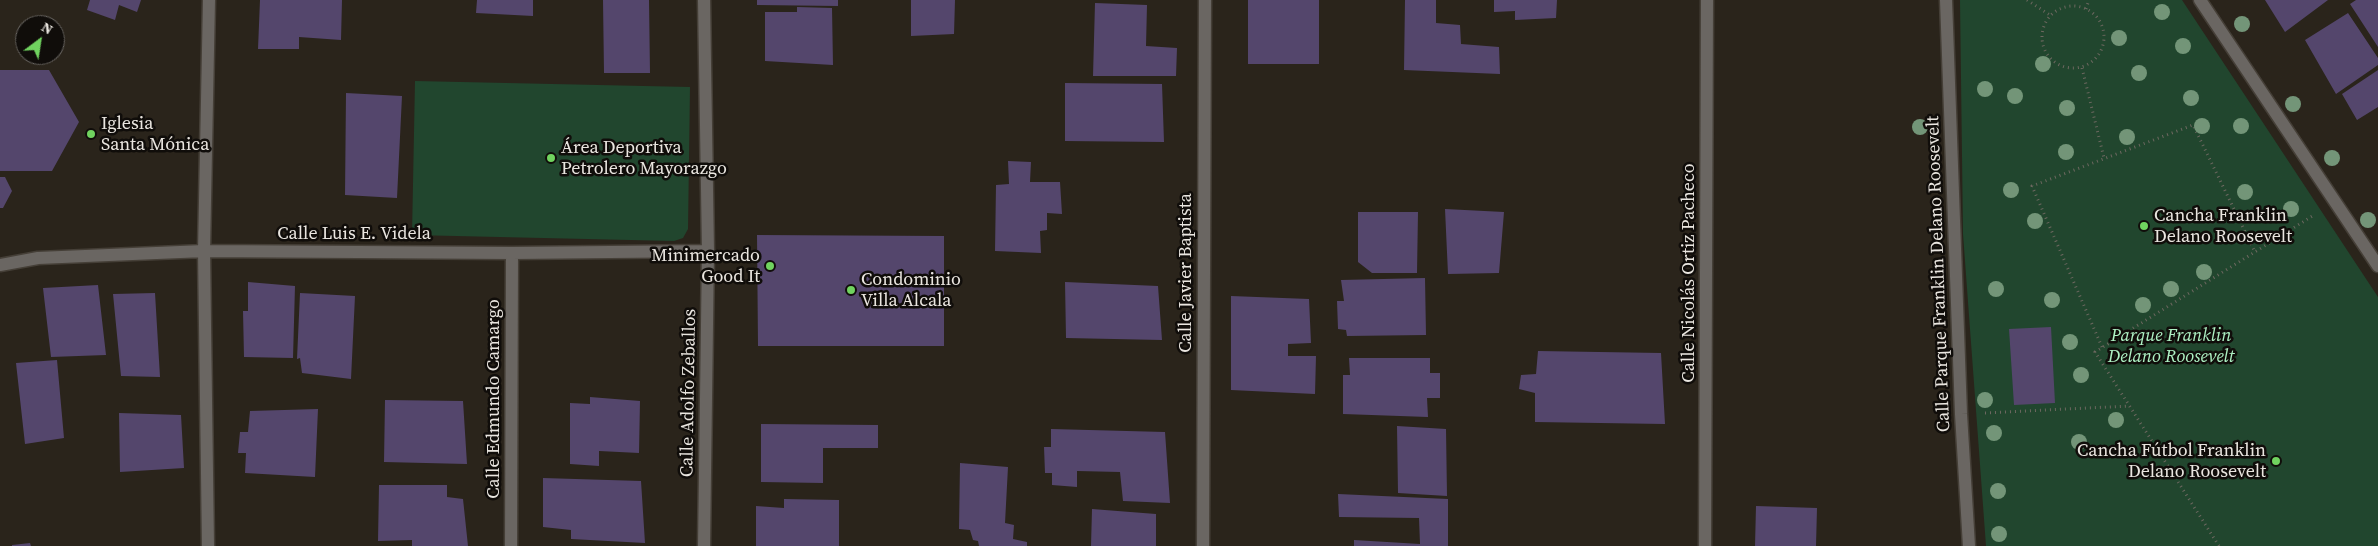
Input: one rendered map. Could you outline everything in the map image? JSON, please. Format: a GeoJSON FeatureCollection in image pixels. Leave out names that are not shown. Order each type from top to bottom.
{"type":"FeatureCollection","features":[{"type":"Feature","properties":{"kind":"street"},"geometry":{"type":"LineString","coordinates":[[208,546],[204,251],[209,0]]}},
{"type":"Feature","properties":{"kind":"street","name":"Calle Adolfo Zeballos"},"geometry":{"type":"LineString","coordinates":[[704,0],[708,251],[704,546]]}},
{"type":"Feature","properties":{"kind":"street","name":"Calle Javier Baptista"},"geometry":{"type":"LineString","coordinates":[[1203,546],[1205,0]]}},
{"type":"Feature","properties":{"kind":"street","name":"Calle Nicolás Ortiz Pacheco"},"geometry":{"type":"LineString","coordinates":[[1705,546],[1707,0]]}},
{"type":"Feature","properties":{"kind":"street","name":"Calle Parque Franklin Delano Roosevelt"},"geometry":{"type":"LineString","coordinates":[[1946,0],[1961,414],[1969,546]]}},
{"type":"Feature","properties":{"kind":"street"},"geometry":{"type":"LineString","coordinates":[[2200,0],[2378,266]]}},
{"type":"Feature","properties":{"kind":"street","name":"Calle Luis E. Videla"},"geometry":{"type":"LineString","coordinates":[[0,265],[38,258],[204,251],[512,253],[708,251]]}},
{"type":"Feature","properties":{"kind":"street","name":"Calle Edmundo Camargo"},"geometry":{"type":"LineString","coordinates":[[511,546],[512,253]]}},
{"type":"Feature","properties":{"kind":"path"},"geometry":{"type":"LineString","coordinates":[[2027,0],[2050,15]]}},
{"type":"Feature","properties":{"kind":"path"},"geometry":{"type":"LineString","coordinates":[[2086,9],[2089,0]]}},
{"type":"Feature","properties":{"kind":"path"},"geometry":{"type":"LineString","coordinates":[[2067,6],[2086,9],[2095,15],[2101,24],[2105,34],[2104,45],[2092,63],[2082,68],[2060,67],[2044,52],[2041,41],[2042,31],[2050,15],[2067,6]]}},
{"type":"Feature","properties":{"kind":"path"},"geometry":{"type":"LineString","coordinates":[[2082,68],[2104,158]]}},
{"type":"Feature","properties":{"kind":"path"},"geometry":{"type":"LineString","coordinates":[[2102,347],[2032,186],[2193,125],[2255,252]]}},
{"type":"Feature","properties":{"kind":"path"},"geometry":{"type":"LineString","coordinates":[[2219,546],[2095,352],[2335,202]]}},
{"type":"Feature","properties":{"kind":"path"},"geometry":{"type":"LineString","coordinates":[[1961,414],[2130,406]]}},
{"type":"Feature","properties":{"kind":"green space","name":"Parque Franklin Delano Roosevelt"},"geometry":{"type":"Polygon","coordinates":[[[1960,0],[2182,0],[2378,297],[2378,546],[1986,546],[1963,234],[1960,0]]]}},
{"type":"Feature","properties":{"kind":"green space","name":"Área Deportiva Petrolero Mayorazgo"},"geometry":{"type":"Polygon","coordinates":[[[415,81],[690,87],[688,229],[683,238],[674,241],[412,235],[415,81]]]}},
{"type":"Feature","properties":{"kind":"building"},"geometry":{"type":"Polygon","coordinates":[[[90,0],[141,0],[137,12],[119,5],[115,20],[87,10],[90,0]]]}},
{"type":"Feature","properties":{"kind":"building"},"geometry":{"type":"Polygon","coordinates":[[[260,0],[342,0],[341,40],[299,37],[299,49],[258,49],[260,0]]]}},
{"type":"Feature","properties":{"kind":"building"},"geometry":{"type":"Polygon","coordinates":[[[477,0],[533,0],[533,16],[476,13],[477,0]]]}},
{"type":"Feature","properties":{"kind":"building"},"geometry":{"type":"Polygon","coordinates":[[[603,0],[649,0],[650,73],[604,73],[603,0]]]}},
{"type":"Feature","properties":{"kind":"building"},"geometry":{"type":"Polygon","coordinates":[[[757,0],[838,0],[838,6],[757,5],[757,0]]]}},
{"type":"Feature","properties":{"kind":"building"},"geometry":{"type":"Polygon","coordinates":[[[911,0],[955,0],[954,34],[911,36],[911,0]]]}},
{"type":"Feature","properties":{"kind":"building"},"geometry":{"type":"Polygon","coordinates":[[[1248,0],[1319,0],[1319,64],[1248,64],[1248,0]]]}},
{"type":"Feature","properties":{"kind":"building"},"geometry":{"type":"Polygon","coordinates":[[[1405,0],[1436,0],[1436,23],[1460,25],[1461,44],[1499,47],[1500,74],[1404,70],[1405,0]]]}},
{"type":"Feature","properties":{"kind":"building"},"geometry":{"type":"Polygon","coordinates":[[[1494,0],[1557,0],[1556,18],[1515,20],[1515,11],[1494,12],[1494,0]]]}},
{"type":"Feature","properties":{"kind":"building"},"geometry":{"type":"Polygon","coordinates":[[[2265,0],[2328,0],[2285,32],[2265,0]]]}},
{"type":"Feature","properties":{"kind":"building"},"geometry":{"type":"Polygon","coordinates":[[[2356,0],[2378,0],[2378,47],[2350,4],[2356,0]]]}},
{"type":"Feature","properties":{"kind":"building"},"geometry":{"type":"Polygon","coordinates":[[[1095,3],[1147,5],[1146,46],[1177,48],[1176,76],[1093,76],[1095,3]]]}},
{"type":"Feature","properties":{"kind":"building"},"geometry":{"type":"Polygon","coordinates":[[[797,7],[832,8],[833,65],[765,61],[765,12],[797,12],[797,7]]]}},
{"type":"Feature","properties":{"kind":"building"},"geometry":{"type":"Polygon","coordinates":[[[2348,13],[2378,58],[2378,65],[2336,94],[2305,40],[2348,13]]]}},
{"type":"Feature","properties":{"kind":"building"},"geometry":{"type":"Polygon","coordinates":[[[0,70],[49,70],[79,122],[52,171],[0,171],[0,70]]]}},
{"type":"Feature","properties":{"kind":"building"},"geometry":{"type":"Polygon","coordinates":[[[2378,70],[2378,107],[2357,120],[2342,94],[2378,70]]]}},
{"type":"Feature","properties":{"kind":"building"},"geometry":{"type":"Polygon","coordinates":[[[1065,83],[1162,84],[1164,142],[1065,141],[1065,83]]]}},
{"type":"Feature","properties":{"kind":"building"},"geometry":{"type":"Polygon","coordinates":[[[346,93],[402,96],[397,198],[345,195],[346,93]]]}},
{"type":"Feature","properties":{"kind":"building"},"geometry":{"type":"Polygon","coordinates":[[[1008,161],[1031,162],[1030,182],[1060,182],[1062,214],[1047,213],[1047,230],[1040,231],[1041,253],[995,251],[996,185],[1009,184],[1008,161]]]}},
{"type":"Feature","properties":{"kind":"building"},"geometry":{"type":"Polygon","coordinates":[[[0,177],[5,177],[12,191],[3,208],[0,208],[0,177]]]}},
{"type":"Feature","properties":{"kind":"building"},"geometry":{"type":"Polygon","coordinates":[[[1445,209],[1504,212],[1499,273],[1448,274],[1445,209]]]}},
{"type":"Feature","properties":{"kind":"building"},"geometry":{"type":"Polygon","coordinates":[[[1358,212],[1418,212],[1417,273],[1372,273],[1358,262],[1358,212]]]}},
{"type":"Feature","properties":{"kind":"building","name":"Condominio Villa Alcala"},"geometry":{"type":"Polygon","coordinates":[[[757,235],[944,236],[944,346],[758,346],[757,235]]]}},
{"type":"Feature","properties":{"kind":"building"},"geometry":{"type":"Polygon","coordinates":[[[1425,278],[1426,335],[1347,336],[1346,330],[1338,329],[1337,301],[1344,301],[1341,280],[1425,278]]]}},
{"type":"Feature","properties":{"kind":"building"},"geometry":{"type":"Polygon","coordinates":[[[248,282],[295,286],[293,358],[244,357],[243,311],[248,311],[248,282]]]}},
{"type":"Feature","properties":{"kind":"building"},"geometry":{"type":"Polygon","coordinates":[[[1065,282],[1158,286],[1162,340],[1066,338],[1065,282]]]}},
{"type":"Feature","properties":{"kind":"building"},"geometry":{"type":"Polygon","coordinates":[[[98,285],[106,355],[51,357],[43,288],[98,285]]]}},
{"type":"Feature","properties":{"kind":"building"},"geometry":{"type":"Polygon","coordinates":[[[155,293],[160,377],[121,376],[113,294],[155,293]]]}},
{"type":"Feature","properties":{"kind":"building"},"geometry":{"type":"Polygon","coordinates":[[[300,293],[355,296],[351,379],[302,373],[300,358],[297,359],[300,293]]]}},
{"type":"Feature","properties":{"kind":"building"},"geometry":{"type":"Polygon","coordinates":[[[1231,296],[1309,299],[1311,343],[1288,344],[1288,356],[1316,356],[1315,394],[1231,390],[1231,296]]]}},
{"type":"Feature","properties":{"kind":"building"},"geometry":{"type":"Polygon","coordinates":[[[2051,327],[2055,403],[2014,405],[2009,329],[2051,327]]]}},
{"type":"Feature","properties":{"kind":"building"},"geometry":{"type":"Polygon","coordinates":[[[1538,351],[1661,353],[1665,424],[1535,422],[1535,393],[1519,389],[1521,375],[1536,374],[1538,351]]]}},
{"type":"Feature","properties":{"kind":"building"},"geometry":{"type":"Polygon","coordinates":[[[1349,358],[1430,358],[1430,373],[1440,373],[1440,398],[1427,398],[1428,417],[1343,414],[1343,375],[1350,375],[1349,358]]]}},
{"type":"Feature","properties":{"kind":"building"},"geometry":{"type":"Polygon","coordinates":[[[57,360],[64,438],[25,444],[16,363],[57,360]]]}},
{"type":"Feature","properties":{"kind":"building"},"geometry":{"type":"Polygon","coordinates":[[[590,397],[640,401],[639,453],[599,451],[599,466],[570,464],[570,403],[590,404],[590,397]]]}},
{"type":"Feature","properties":{"kind":"building"},"geometry":{"type":"Polygon","coordinates":[[[385,400],[463,401],[467,464],[384,462],[385,400]]]}},
{"type":"Feature","properties":{"kind":"building"},"geometry":{"type":"Polygon","coordinates":[[[318,409],[315,477],[245,473],[246,453],[238,453],[240,432],[248,432],[250,411],[318,409]]]}},
{"type":"Feature","properties":{"kind":"building"},"geometry":{"type":"Polygon","coordinates":[[[119,413],[181,415],[184,468],[120,472],[119,413]]]}},
{"type":"Feature","properties":{"kind":"building"},"geometry":{"type":"Polygon","coordinates":[[[761,424],[878,425],[878,448],[823,448],[823,483],[761,482],[761,424]]]}},
{"type":"Feature","properties":{"kind":"building"},"geometry":{"type":"Polygon","coordinates":[[[1397,426],[1446,429],[1447,496],[1398,493],[1397,426]]]}},
{"type":"Feature","properties":{"kind":"building"},"geometry":{"type":"Polygon","coordinates":[[[1051,429],[1165,432],[1170,503],[1123,501],[1120,472],[1077,471],[1077,487],[1052,485],[1052,473],[1045,473],[1044,447],[1051,447],[1051,429]]]}},
{"type":"Feature","properties":{"kind":"building"},"geometry":{"type":"Polygon","coordinates":[[[960,463],[1008,467],[1005,523],[1014,525],[1013,539],[1027,542],[1027,546],[979,546],[978,541],[973,540],[970,530],[959,529],[960,463]]]}},
{"type":"Feature","properties":{"kind":"building"},"geometry":{"type":"Polygon","coordinates":[[[543,478],[641,481],[645,543],[571,539],[571,530],[543,527],[543,478]]]}},
{"type":"Feature","properties":{"kind":"building"},"geometry":{"type":"Polygon","coordinates":[[[379,485],[447,485],[447,497],[463,499],[468,546],[412,546],[412,540],[378,541],[379,485]]]}},
{"type":"Feature","properties":{"kind":"building"},"geometry":{"type":"Polygon","coordinates":[[[1338,494],[1448,499],[1448,546],[1354,546],[1354,540],[1420,544],[1419,518],[1339,517],[1338,494]]]}},
{"type":"Feature","properties":{"kind":"building"},"geometry":{"type":"Polygon","coordinates":[[[784,499],[839,500],[839,546],[756,546],[756,506],[784,508],[784,499]]]}},
{"type":"Feature","properties":{"kind":"building"},"geometry":{"type":"Polygon","coordinates":[[[1756,506],[1817,508],[1816,546],[1755,546],[1756,506]]]}},
{"type":"Feature","properties":{"kind":"building"},"geometry":{"type":"Polygon","coordinates":[[[1092,509],[1156,514],[1156,546],[1091,546],[1092,509]]]}},
{"type":"Feature","properties":{"kind":"building"},"geometry":{"type":"Polygon","coordinates":[[[30,543],[31,546],[12,546],[12,545],[30,543]]]}},
{"type":"Feature","properties":{"kind":"place","name":"Iglesia Santa Mónica"},"geometry":{"type":"Point","coordinates":[91,134]}},
{"type":"Feature","properties":{"kind":"place","name":"Área Deportiva Petrolero Mayorazgo"},"geometry":{"type":"Point","coordinates":[551,158]}},
{"type":"Feature","properties":{"kind":"place","name":"Cancha Franklin Delano Roosevelt"},"geometry":{"type":"Point","coordinates":[2144,226]}},
{"type":"Feature","properties":{"kind":"place","name":"Minimercado Good It"},"geometry":{"type":"Point","coordinates":[770,266]}},
{"type":"Feature","properties":{"kind":"place","name":"Condominio Villa Alcala"},"geometry":{"type":"Point","coordinates":[851,290]}},
{"type":"Feature","properties":{"kind":"place","name":"Cancha Fútbol Franklin Delano Roosevelt"},"geometry":{"type":"Point","coordinates":[2276,461]}}]}
